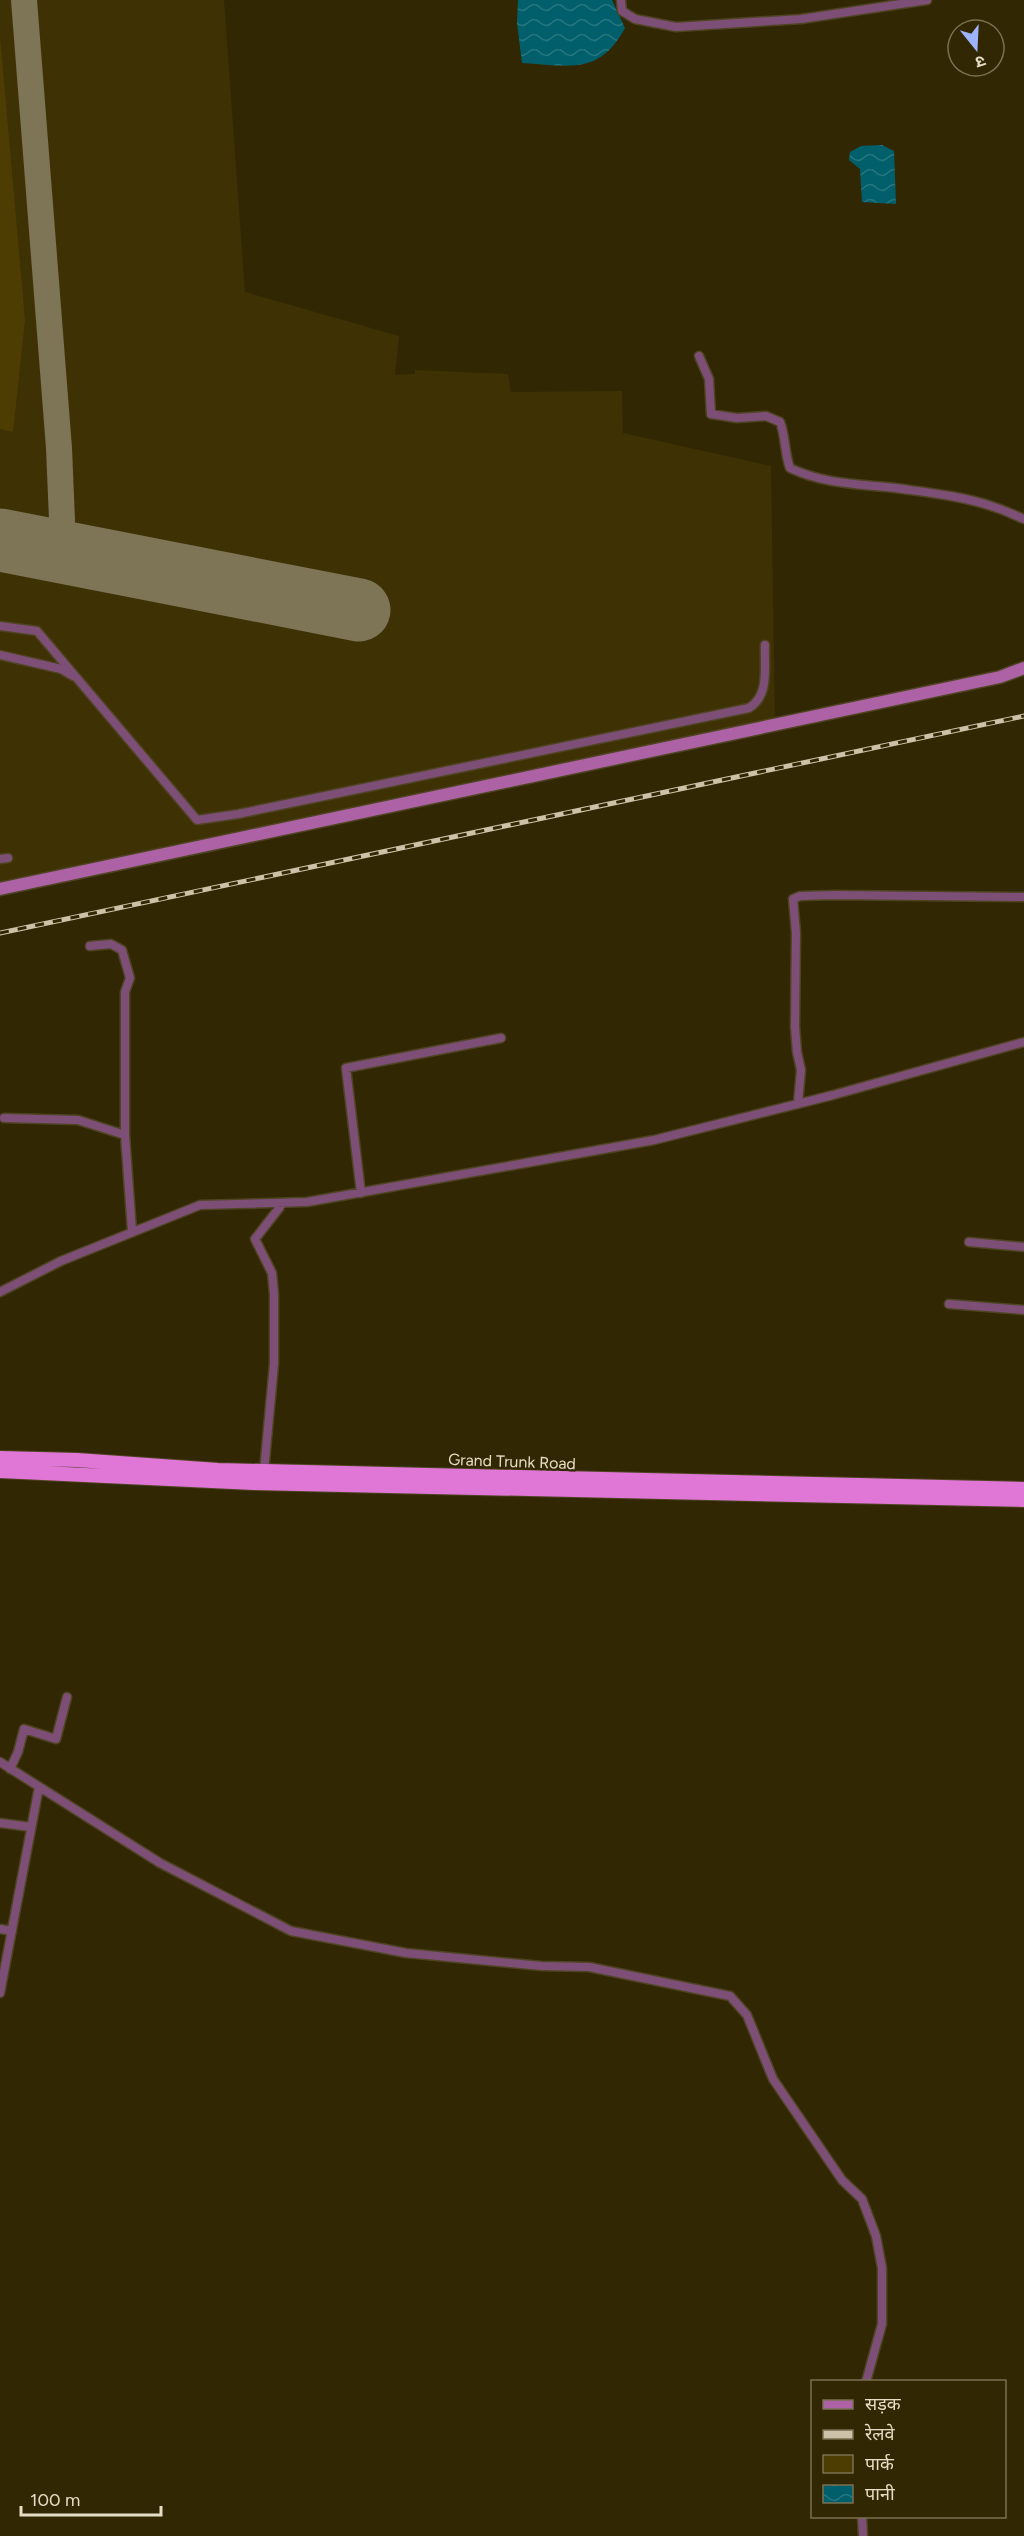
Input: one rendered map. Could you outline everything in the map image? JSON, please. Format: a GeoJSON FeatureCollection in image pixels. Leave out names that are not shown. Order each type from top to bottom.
{"type":"FeatureCollection","features":[{"type":"Feature","properties":{"kind":"highway","name":"Grand Trunk Road"},"geometry":{"type":"LineString","coordinates":[[0,1458],[264,1472],[1024,1489]]}},
{"type":"Feature","properties":{"kind":"highway","name":"Grand Trunk Road"},"geometry":{"type":"LineString","coordinates":[[0,1471],[254,1483],[1024,1500]]}},
{"type":"Feature","properties":{"kind":"main road"},"geometry":{"type":"LineString","coordinates":[[0,889],[798,721],[1000,676],[1024,668]]}},
{"type":"Feature","properties":{"kind":"street"},"geometry":{"type":"LineString","coordinates":[[621,0],[622,11],[635,19],[675,27],[801,19],[927,0]]}},
{"type":"Feature","properties":{"kind":"street"},"geometry":{"type":"LineString","coordinates":[[699,356],[709,379],[711,414],[736,418],[766,416],[780,422],[784,433],[784,450],[790,468],[806,476],[837,482],[902,489],[968,500],[992,506],[1024,519]]}},
{"type":"Feature","properties":{"kind":"street"},"geometry":{"type":"LineString","coordinates":[[0,626],[38,631],[197,820],[238,814],[749,708],[760,702],[764,689],[765,645]]}},
{"type":"Feature","properties":{"kind":"street"},"geometry":{"type":"LineString","coordinates":[[0,656],[61,669],[81,681]]}},
{"type":"Feature","properties":{"kind":"street"},"geometry":{"type":"LineString","coordinates":[[798,1103],[801,1070],[795,1027],[796,933],[793,899],[800,896],[835,895],[1024,897]]}},
{"type":"Feature","properties":{"kind":"street"},"geometry":{"type":"LineString","coordinates":[[90,946],[101,947],[111,944],[122,950],[130,978],[125,992],[125,1135],[132,1231]]}},
{"type":"Feature","properties":{"kind":"street"},"geometry":{"type":"LineString","coordinates":[[361,1193],[346,1068],[501,1038]]}},
{"type":"Feature","properties":{"kind":"street"},"geometry":{"type":"LineString","coordinates":[[0,1292],[62,1261],[200,1205],[307,1202],[654,1140],[1024,1042]]}},
{"type":"Feature","properties":{"kind":"street"},"geometry":{"type":"LineString","coordinates":[[4,1118],[78,1120],[125,1135]]}},
{"type":"Feature","properties":{"kind":"street"},"geometry":{"type":"LineString","coordinates":[[264,1472],[274,1364],[273,1294],[272,1274],[255,1239],[283,1203]]}},
{"type":"Feature","properties":{"kind":"street"},"geometry":{"type":"LineString","coordinates":[[969,1242],[1024,1247]]}},
{"type":"Feature","properties":{"kind":"street"},"geometry":{"type":"LineString","coordinates":[[949,1304],[1024,1310]]}},
{"type":"Feature","properties":{"kind":"street"},"geometry":{"type":"LineString","coordinates":[[10,1769],[18,1752],[24,1729],[56,1739],[67,1697]]}},
{"type":"Feature","properties":{"kind":"street"},"geometry":{"type":"LineString","coordinates":[[0,1762],[160,1863],[291,1931],[406,1953],[542,1966],[589,1967],[730,1996],[747,2014],[773,2079],[842,2180],[862,2199],[876,2236],[882,2268],[882,2324],[867,2380]]}},
{"type":"Feature","properties":{"kind":"street"},"geometry":{"type":"LineString","coordinates":[[0,1993],[39,1787]]}},
{"type":"Feature","properties":{"kind":"street"},"geometry":{"type":"LineString","coordinates":[[0,1823],[31,1827]]}},
{"type":"Feature","properties":{"kind":"street"},"geometry":{"type":"LineString","coordinates":[[0,1929],[12,1931]]}},
{"type":"Feature","properties":{"kind":"street"},"geometry":{"type":"LineString","coordinates":[[862,2518],[863,2536]]}},
{"type":"Feature","properties":{"kind":"shaded area"},"geometry":{"type":"Polygon","coordinates":[[[0,0],[224,0],[245,292],[399,336],[395,375],[415,374],[415,370],[508,374],[511,392],[622,391],[623,433],[771,466],[775,723],[0,884],[0,0]]]}},
{"type":"Feature","properties":{"kind":"green space"},"geometry":{"type":"Polygon","coordinates":[[[0,36],[25,320],[13,432],[0,429],[0,36]]]}},
{"type":"Feature","properties":{"kind":"water"},"geometry":{"type":"Polygon","coordinates":[[[518,0],[612,0],[625,28],[605,54],[594,61],[569,66],[522,63],[517,23],[518,0]]]}},
{"type":"Feature","properties":{"kind":"water"},"geometry":{"type":"Polygon","coordinates":[[[882,145],[894,151],[896,204],[862,202],[860,169],[849,160],[850,152],[861,146],[882,145]]]}},
{"type":"Feature","properties":{"kind":"taxiway"},"geometry":{"type":"LineString","coordinates":[[24,0],[59,448],[62,520],[56,550]]}},
{"type":"Feature","properties":{"kind":"runway"},"geometry":{"type":"LineString","coordinates":[[0,540],[359,610]]}},
{"type":"Feature","properties":{"kind":"railway"},"geometry":{"type":"LineString","coordinates":[[0,933],[1024,716]]}}]}
